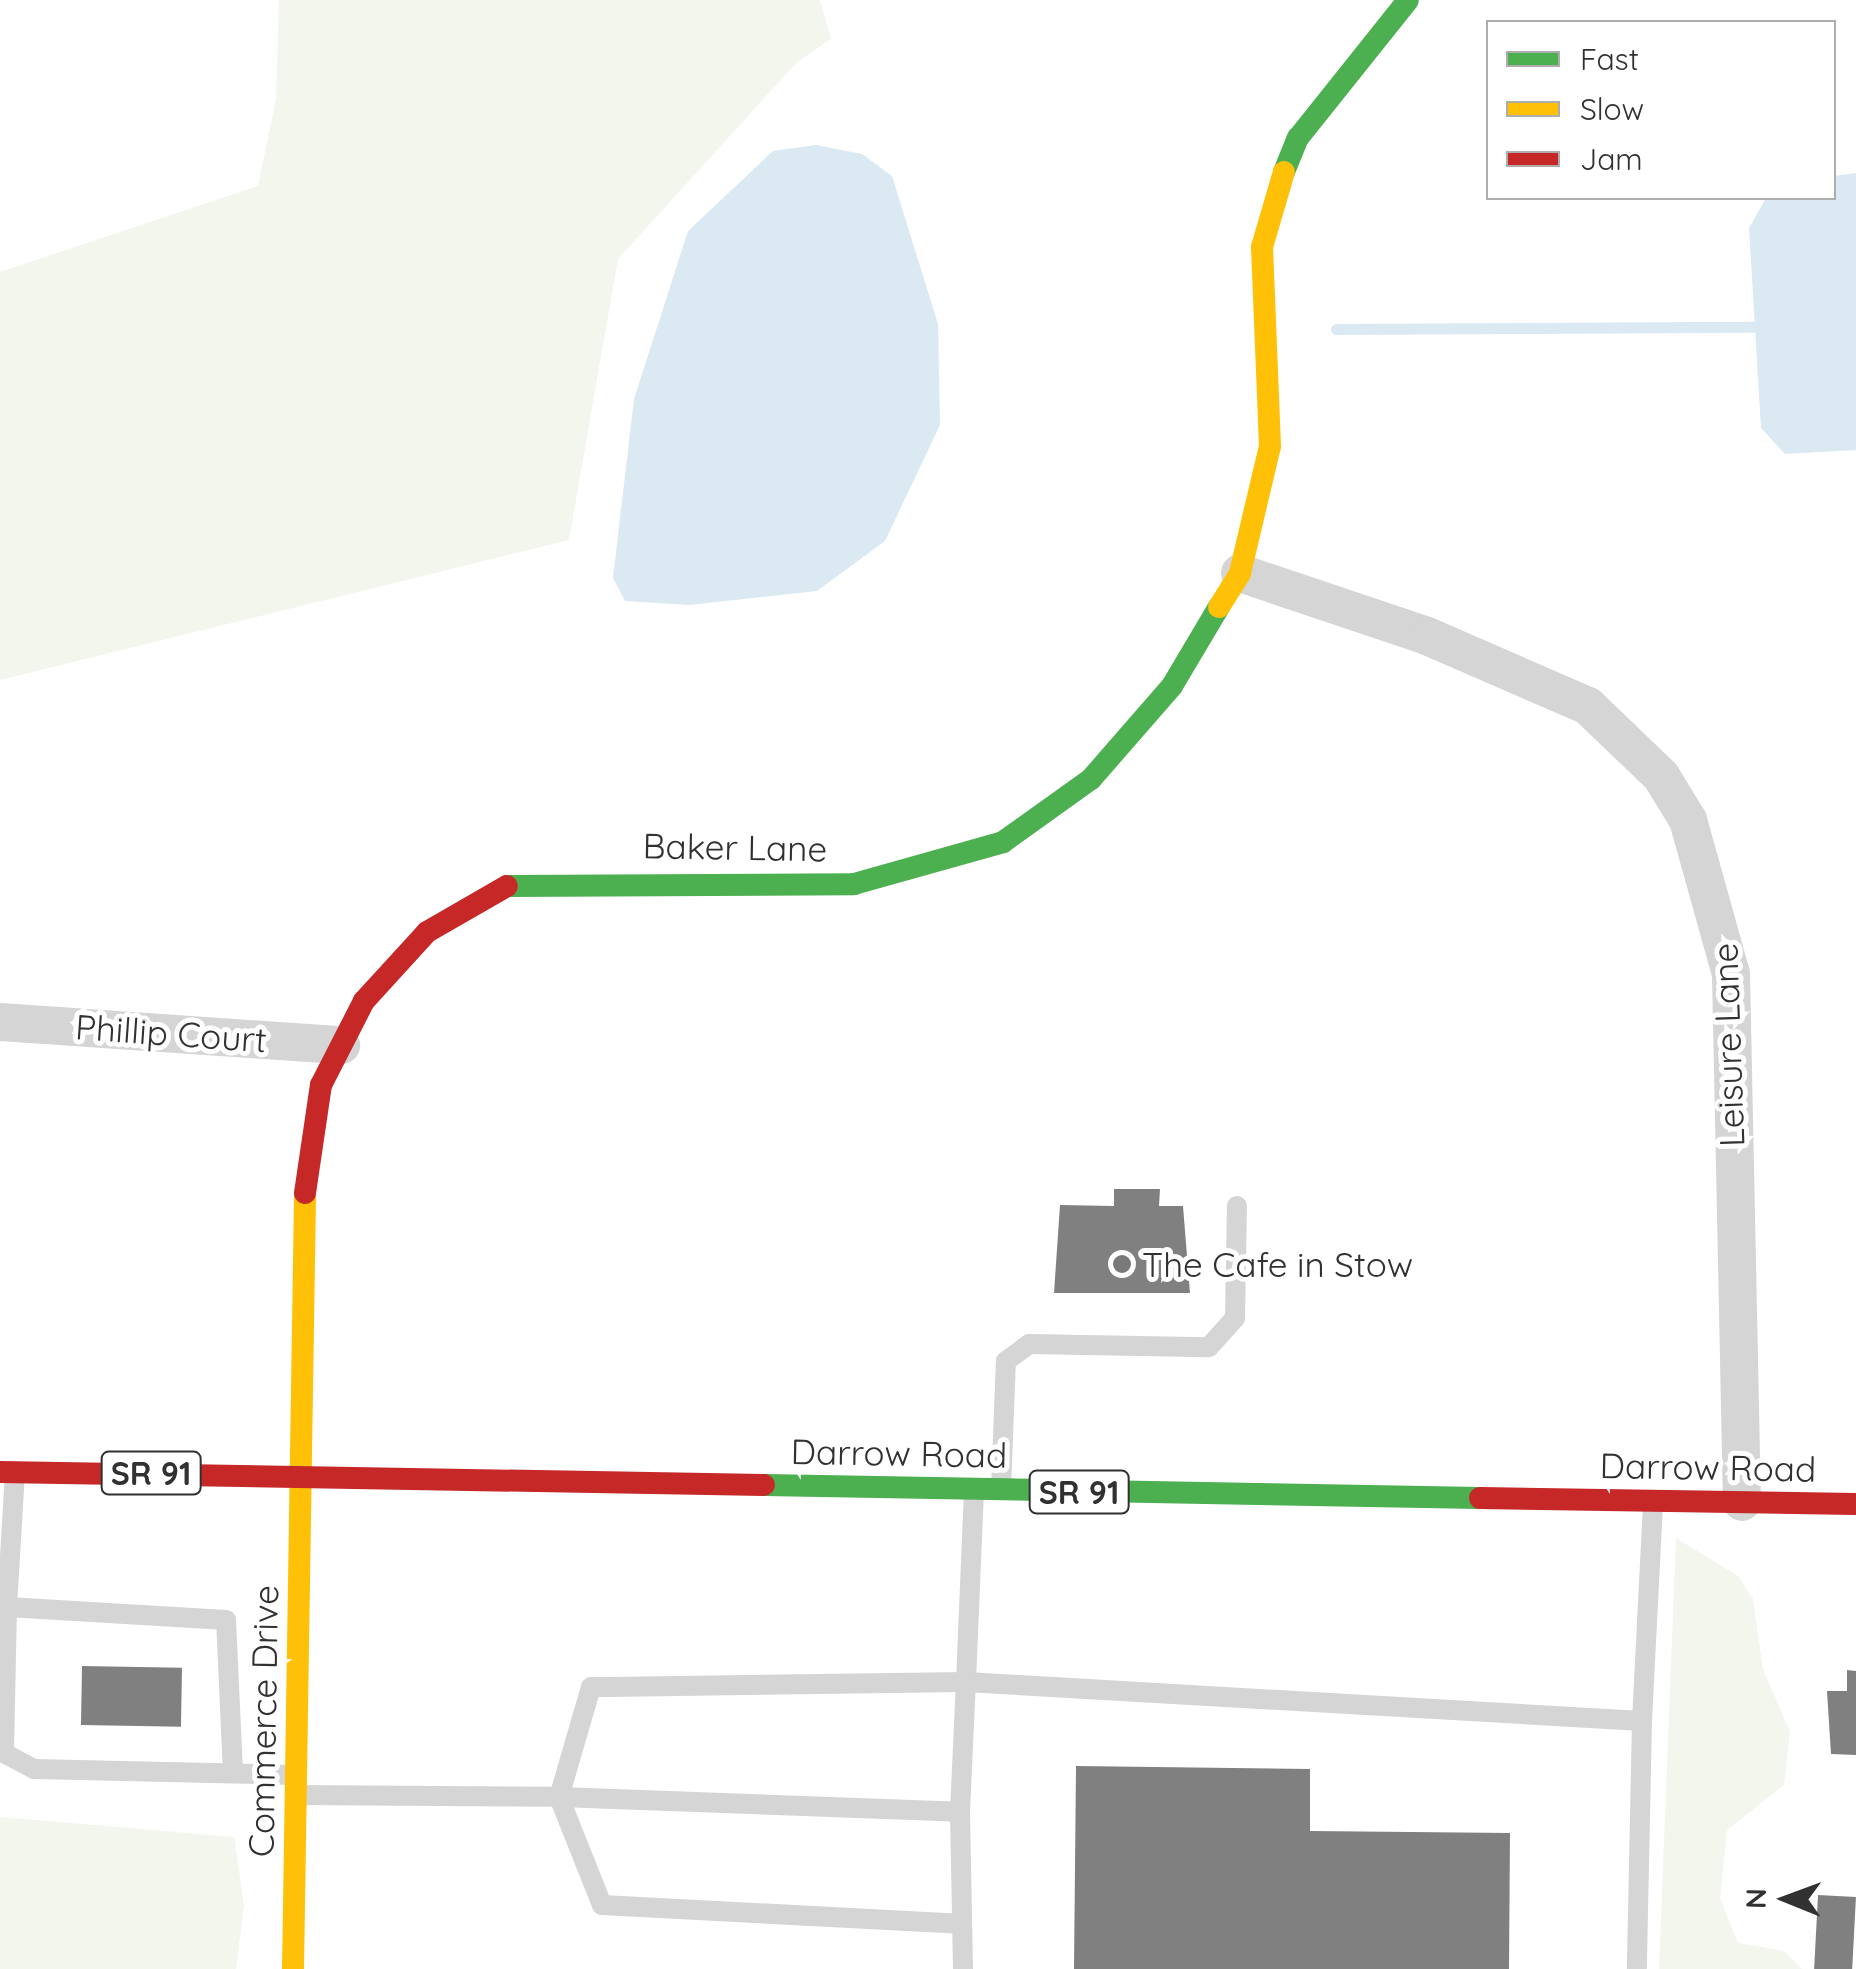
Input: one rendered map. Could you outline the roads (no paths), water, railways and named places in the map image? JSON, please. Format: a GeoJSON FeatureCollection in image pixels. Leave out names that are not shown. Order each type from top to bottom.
{"type":"FeatureCollection","features":[{"type":"Feature","properties":{"kind":"street","name":"Baker Lane"},"geometry":{"type":"LineString","coordinates":[[302,1474],[306,1142],[341,1045],[392,966],[462,905],[502,886],[854,884],[1003,842],[1051,813],[1134,735],[1240,573],[1270,446],[1262,247],[1277,188],[1298,138],[1408,0]]}},
{"type":"Feature","properties":{"kind":"street","name":"Leisure Lane"},"geometry":{"type":"LineString","coordinates":[[1240,573],[1445,644],[1588,706],[1661,776],[1688,820],[1732,974],[1742,1502]]}},
{"type":"Feature","properties":{"kind":"street","name":"Phillip Court"},"geometry":{"type":"LineString","coordinates":[[0,1022],[341,1045]]}},
{"type":"Feature","properties":{"kind":"street","name":"Darrow Road"},"geometry":{"type":"LineString","coordinates":[[8,1472],[302,1474],[1001,1491],[1856,1504]]}},
{"type":"Feature","properties":{"kind":"street","name":"Commerce Drive"},"geometry":{"type":"LineString","coordinates":[[293,1969],[302,1474]]}},
{"type":"Feature","properties":{"kind":"lane"},"geometry":{"type":"LineString","coordinates":[[1001,1491],[1006,1361],[1029,1344],[1208,1346],[1236,1318],[1238,1206]]}},
{"type":"Feature","properties":{"kind":"lane"},"geometry":{"type":"LineString","coordinates":[[8,1472],[4,1753],[34,1769],[233,1773],[296,1784],[960,1812]]}},
{"type":"Feature","properties":{"kind":"lane"},"geometry":{"type":"LineString","coordinates":[[963,1969],[959,1924],[960,1812],[974,1490]]}},
{"type":"Feature","properties":{"kind":"lane"},"geometry":{"type":"LineString","coordinates":[[1637,1969],[1642,1721],[1653,1500]]}},
{"type":"Feature","properties":{"kind":"lane"},"geometry":{"type":"LineString","coordinates":[[7,1607],[226,1620],[233,1773]]}},
{"type":"Feature","properties":{"kind":"lane"},"geometry":{"type":"LineString","coordinates":[[959,1924],[602,1905],[559,1797],[591,1688],[966,1682],[1642,1721]]}},
{"type":"Feature","properties":{"kind":"waterway"},"geometry":{"type":"LineString","coordinates":[[1336,329],[1755,327]]}},
{"type":"Feature","properties":{"kind":"place","name":"The Cafe in Stow"},"geometry":{"type":"Point","coordinates":[1122,1264]}}]}
